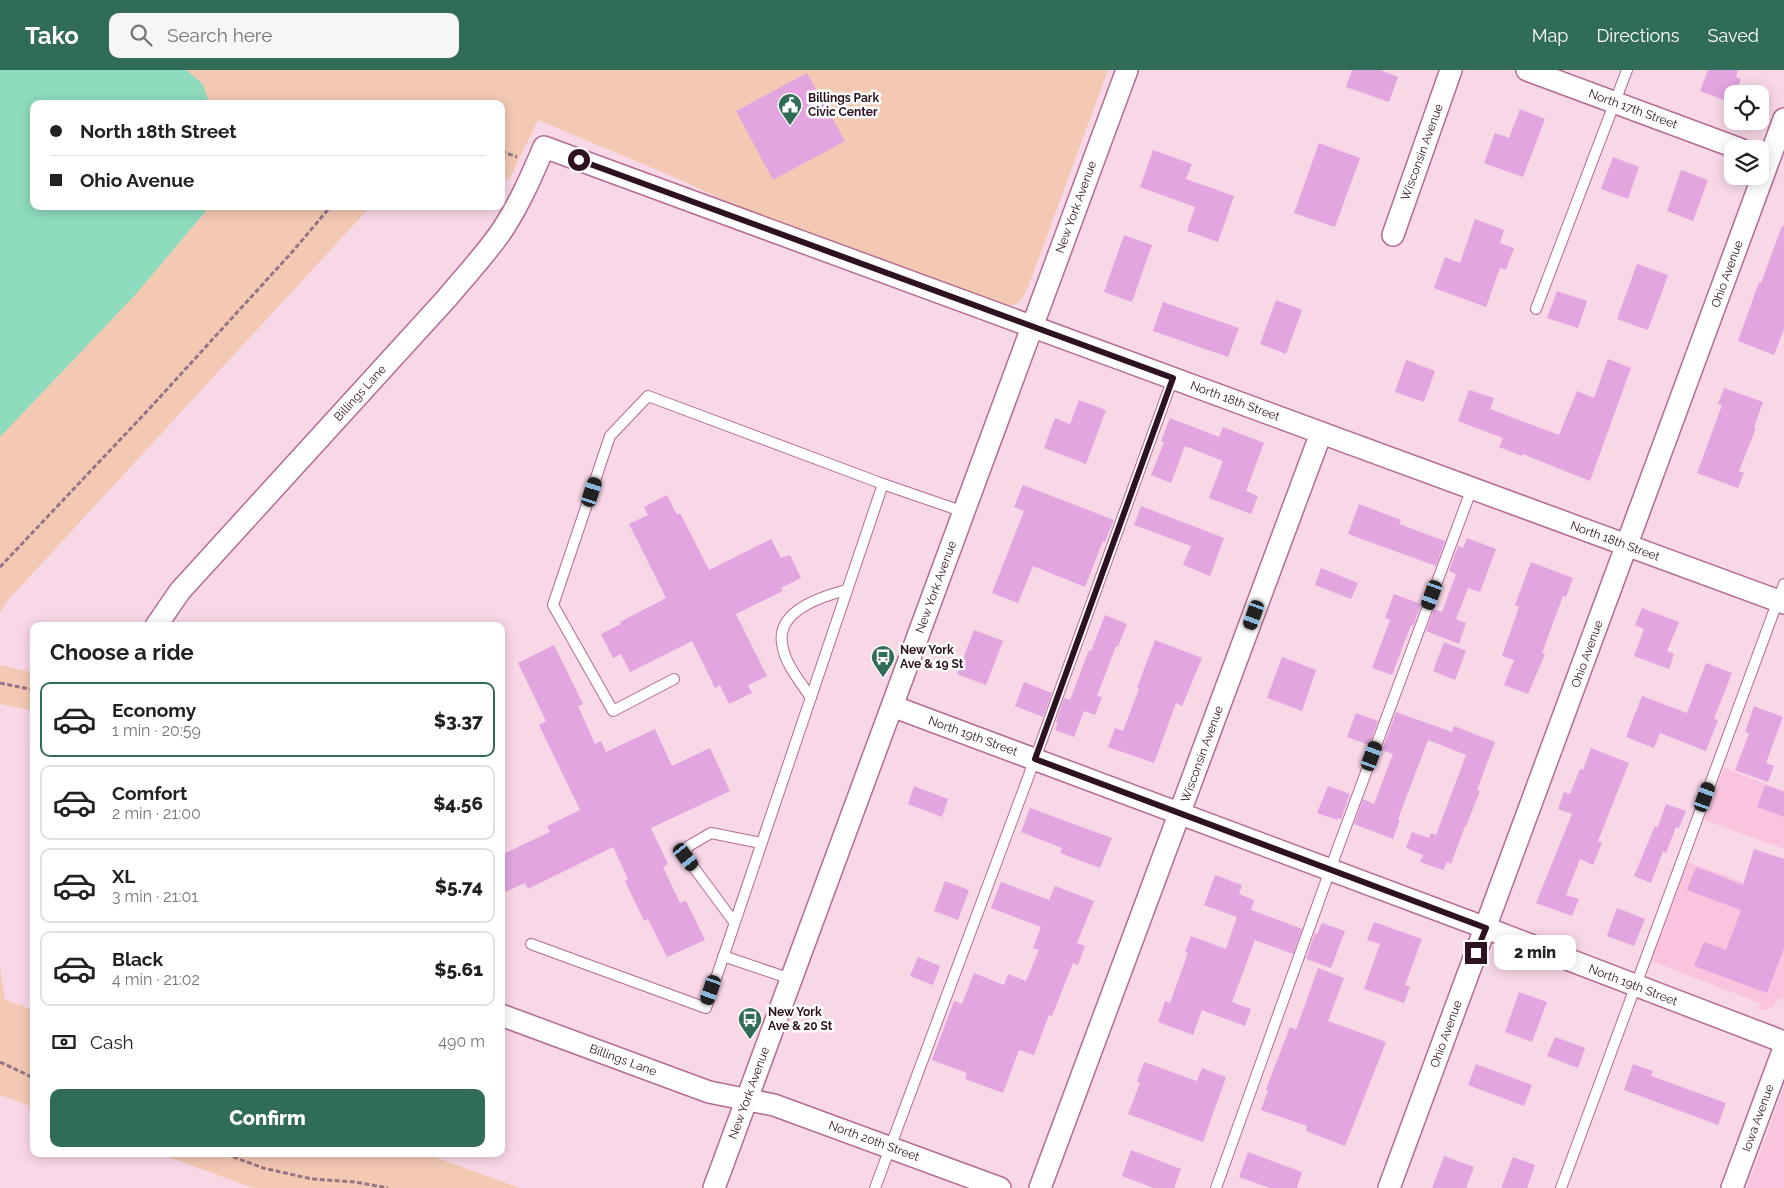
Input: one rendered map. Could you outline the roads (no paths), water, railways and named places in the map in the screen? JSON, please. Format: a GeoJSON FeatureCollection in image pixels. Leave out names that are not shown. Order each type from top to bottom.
{"type":"FeatureCollection","features":[{"type":"Feature","properties":{"kind":"street","name":"New York Avenue"},"geometry":{"type":"LineString","coordinates":[[714,1188],[1127,70]]}},
{"type":"Feature","properties":{"kind":"street","name":"Wisconsin Avenue"},"geometry":{"type":"LineString","coordinates":[[1393,234],[1452,70]]}},
{"type":"Feature","properties":{"kind":"street","name":"North 17th Street"},"geometry":{"type":"LineString","coordinates":[[1527,70],[1724,143]]}},
{"type":"Feature","properties":{"kind":"street","name":"Ohio Avenue"},"geometry":{"type":"LineString","coordinates":[[1389,1188],[1771,160],[1784,119]]}},
{"type":"Feature","properties":{"kind":"street","name":"North 18th Street"},"geometry":{"type":"LineString","coordinates":[[544,147],[1627,545],[1782,596]]}},
{"type":"Feature","properties":{"kind":"street","name":"Billings Lane"},"geometry":{"type":"LineString","coordinates":[[159,622],[180,591],[447,298],[484,253],[502,230],[528,186],[544,147]]}},
{"type":"Feature","properties":{"kind":"street","name":"Wisconsin Avenue"},"geometry":{"type":"LineString","coordinates":[[1040,1188],[1322,433]]}},
{"type":"Feature","properties":{"kind":"street","name":"North 19th Street"},"geometry":{"type":"LineString","coordinates":[[892,706],[1486,928],[1784,1042]]}},
{"type":"Feature","properties":{"kind":"street","name":"Billings Lane"},"geometry":{"type":"LineString","coordinates":[[505,1016],[709,1092],[746,1099]]}},
{"type":"Feature","properties":{"kind":"street","name":"Iowa Avenue"},"geometry":{"type":"LineString","coordinates":[[1732,1188],[1784,1048]]}},
{"type":"Feature","properties":{"kind":"street","name":"North 20th Street"},"geometry":{"type":"LineString","coordinates":[[746,1099],[774,1105],[1000,1188]]}},
{"type":"Feature","properties":{"kind":"lane"},"geometry":{"type":"LineString","coordinates":[[1536,309],[1627,70]]}},
{"type":"Feature","properties":{"kind":"lane"},"geometry":{"type":"LineString","coordinates":[[874,1188],[1035,759],[1173,378]]}},
{"type":"Feature","properties":{"kind":"lane"},"geometry":{"type":"LineString","coordinates":[[674,680],[613,711],[554,606],[610,436],[648,396],[883,484],[964,512]]}},
{"type":"Feature","properties":{"kind":"lane"},"geometry":{"type":"LineString","coordinates":[[531,944],[706,1008],[883,484]]}},
{"type":"Feature","properties":{"kind":"lane"},"geometry":{"type":"LineString","coordinates":[[1216,1188],[1330,870],[1472,488]]}},
{"type":"Feature","properties":{"kind":"lane"},"geometry":{"type":"LineString","coordinates":[[811,698],[788,662],[782,644],[782,629],[794,613],[819,597],[847,590]]}},
{"type":"Feature","properties":{"kind":"lane"},"geometry":{"type":"LineString","coordinates":[[1562,1188],[1782,596]]}},
{"type":"Feature","properties":{"kind":"lane"},"geometry":{"type":"LineString","coordinates":[[734,922],[686,857],[687,847],[711,833],[762,843]]}},
{"type":"Feature","properties":{"kind":"lane"},"geometry":{"type":"LineString","coordinates":[[723,956],[791,979]]}},
{"type":"Feature","properties":{"kind":"place","name":"Billings Park Civic Center"},"geometry":{"type":"Point","coordinates":[790,126]}},
{"type":"Feature","properties":{"kind":"place","name":"New York Ave & 19 St"},"geometry":{"type":"Point","coordinates":[883,678]}},
{"type":"Feature","properties":{"kind":"place","name":"New York Ave & 20 St"},"geometry":{"type":"Point","coordinates":[750,1040]}}]}
